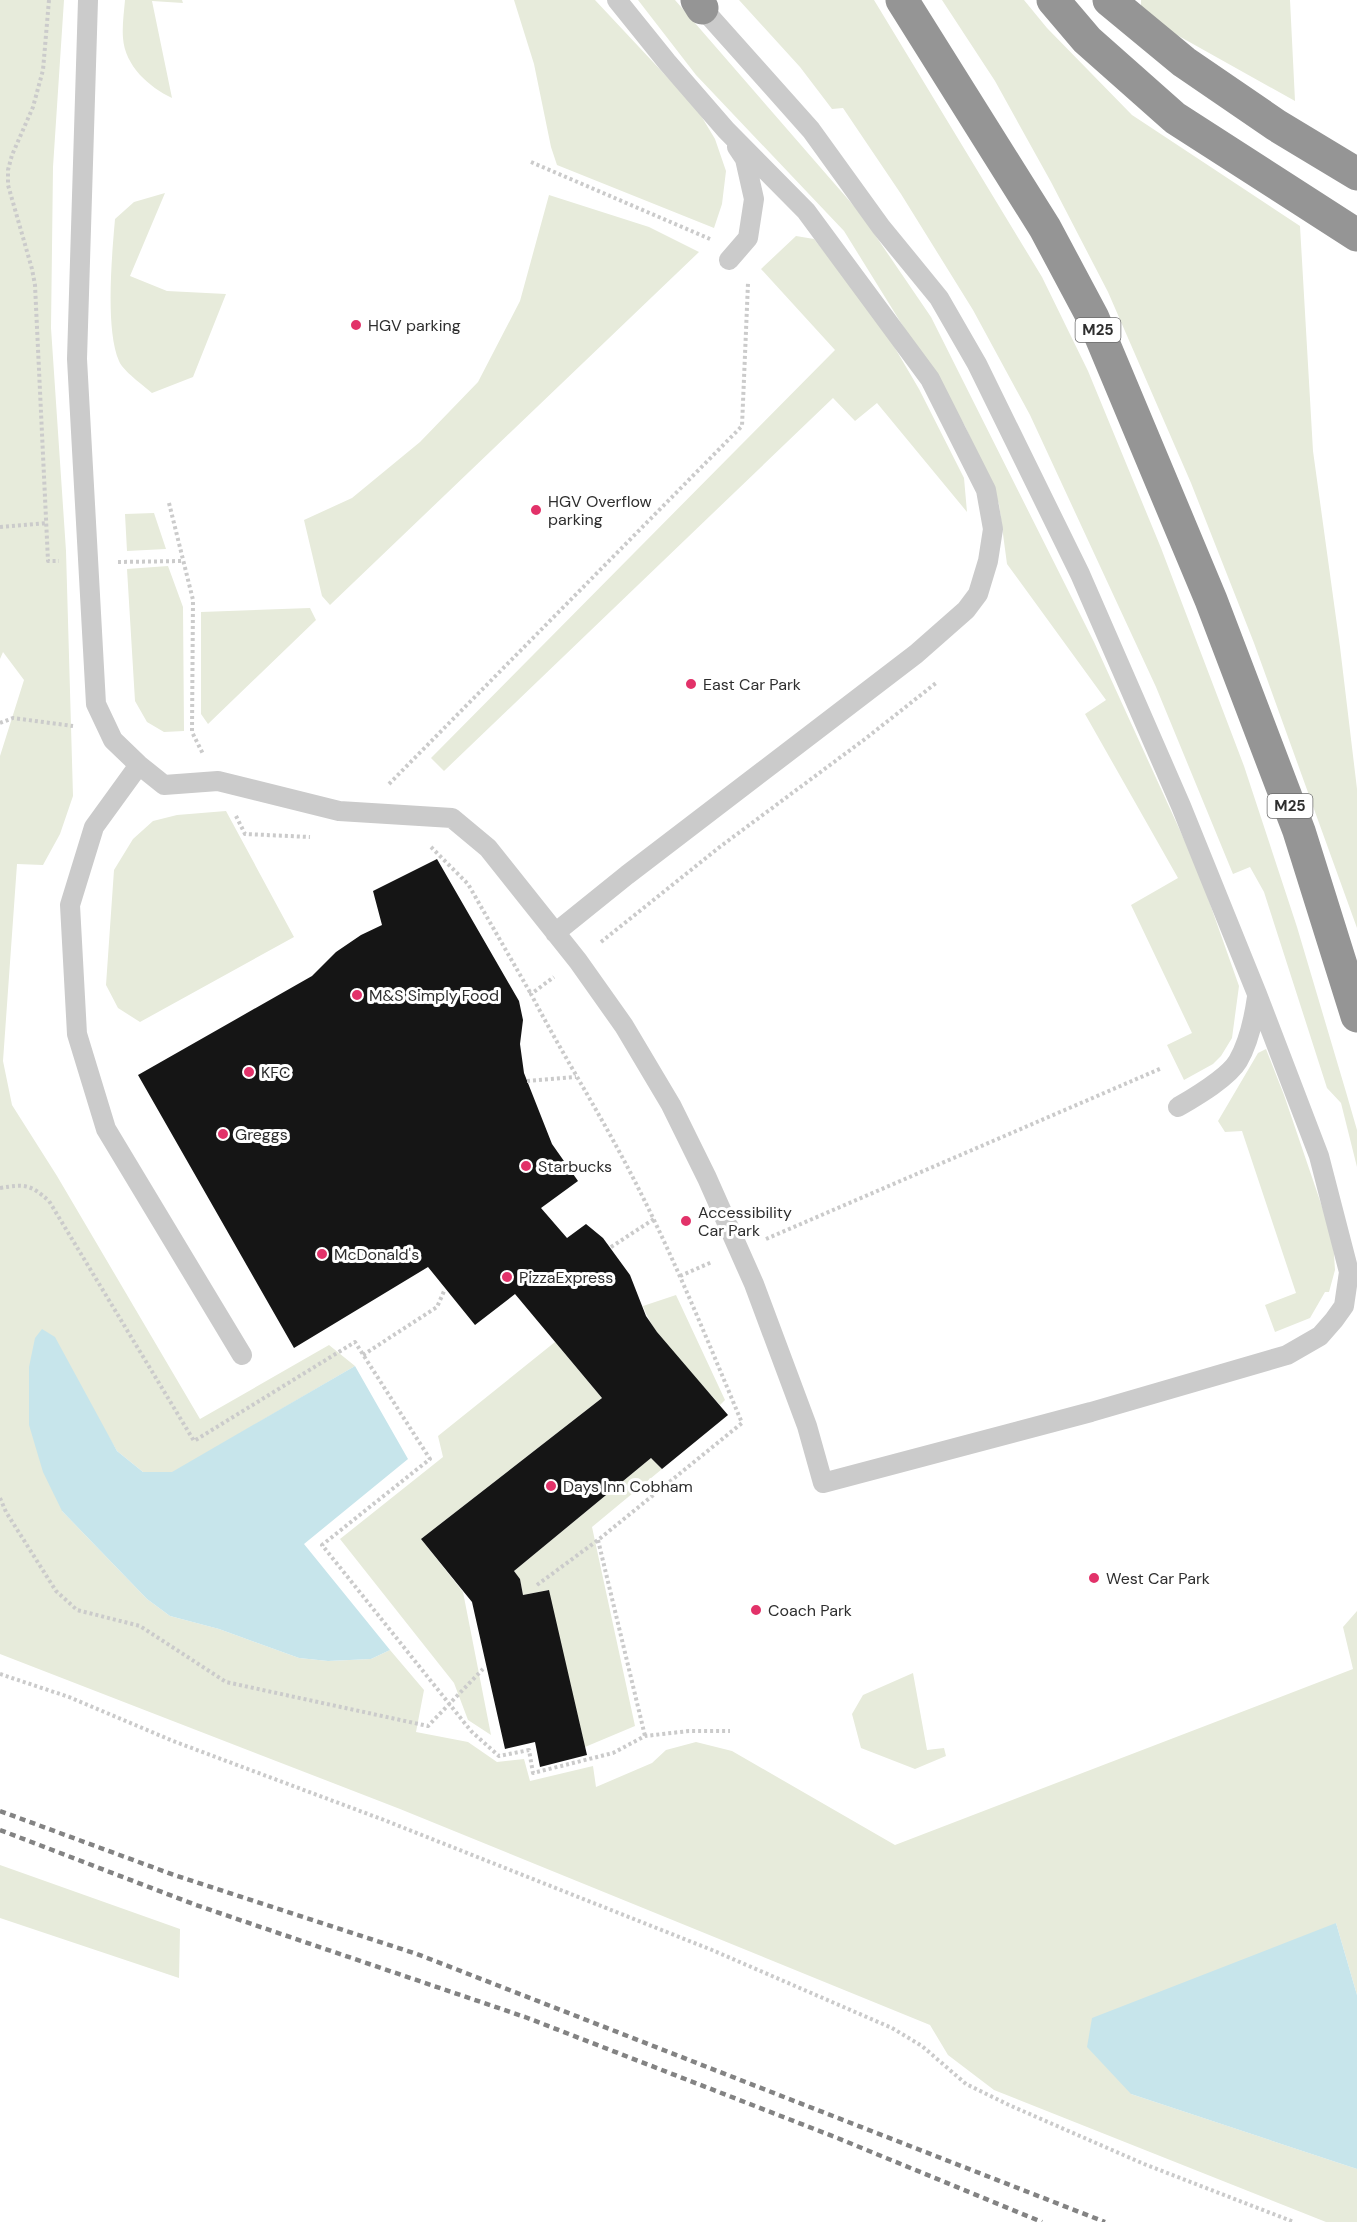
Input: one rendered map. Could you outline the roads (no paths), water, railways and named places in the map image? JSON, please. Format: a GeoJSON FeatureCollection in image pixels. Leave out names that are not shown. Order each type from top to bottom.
{"type":"FeatureCollection","features":[{"type":"Feature","properties":{"kind":"highway","name":"M25"},"geometry":{"type":"LineString","coordinates":[[902,0],[1045,228],[1093,318],[1211,600],[1299,831],[1357,1016]]}},
{"type":"Feature","properties":{"kind":"highway"},"geometry":{"type":"LineString","coordinates":[[1053,0],[1087,40],[1175,118],[1357,235]]}},
{"type":"Feature","properties":{"kind":"highway"},"geometry":{"type":"LineString","coordinates":[[1109,0],[1184,62],[1276,124],[1357,174]]}},
{"type":"Feature","properties":{"kind":"lane"},"geometry":{"type":"LineString","coordinates":[[88,0],[78,359],[96,704],[113,740],[139,765],[165,785],[218,781],[339,811],[452,818],[488,848],[624,1026],[671,1105],[739,1251],[783,1357],[807,1426],[823,1483],[1132,1400],[1287,1355],[1320,1336],[1334,1320],[1344,1306],[1349,1272],[1319,1156],[1257,994],[1133,693],[1034,478],[977,364],[939,298],[881,226],[812,130],[698,3]]}},
{"type":"Feature","properties":{"kind":"lane"},"geometry":{"type":"LineString","coordinates":[[555,933],[627,875],[916,654],[966,610],[978,594],[988,561],[993,529],[986,490],[930,379],[806,211],[726,130],[617,0]]}},
{"type":"Feature","properties":{"kind":"lane"},"geometry":{"type":"LineString","coordinates":[[726,130],[745,159],[754,199],[748,238],[729,260]]}},
{"type":"Feature","properties":{"kind":"lane"},"geometry":{"type":"LineString","coordinates":[[139,765],[94,827],[70,905],[77,1034],[106,1129],[242,1355]]}},
{"type":"Feature","properties":{"kind":"lane"},"geometry":{"type":"LineString","coordinates":[[1178,1107],[1206,1090],[1238,1062],[1253,1022],[1257,994]]}},
{"type":"Feature","properties":{"kind":"water"},"geometry":{"type":"Polygon","coordinates":[[[42,1329],[55,1337],[117,1451],[143,1472],[172,1472],[355,1366],[408,1459],[304,1544],[390,1650],[371,1659],[328,1661],[299,1658],[219,1629],[170,1616],[147,1599],[62,1511],[43,1472],[29,1425],[29,1367],[35,1338],[42,1329]]]}},
{"type":"Feature","properties":{"kind":"water"},"geometry":{"type":"Polygon","coordinates":[[[1336,1923],[1357,1995],[1357,2169],[1131,2094],[1087,2047],[1092,2018],[1336,1923]]]}},
{"type":"Feature","properties":{"kind":"railway"},"geometry":{"type":"LineString","coordinates":[[0,1811],[174,1875],[417,1954],[1105,2222]]}},
{"type":"Feature","properties":{"kind":"railway"},"geometry":{"type":"LineString","coordinates":[[0,1830],[196,1905],[525,2017],[835,2137],[1042,2222]]}},
{"type":"Feature","properties":{"kind":"place","name":"HGV parking"},"geometry":{"type":"Point","coordinates":[356,325]}},
{"type":"Feature","properties":{"kind":"place","name":"HGV Overflow parking"},"geometry":{"type":"Point","coordinates":[536,510]}},
{"type":"Feature","properties":{"kind":"place","name":"East Car Park"},"geometry":{"type":"Point","coordinates":[691,684]}},
{"type":"Feature","properties":{"kind":"place","name":"M&S Simply Food"},"geometry":{"type":"Point","coordinates":[357,995]}},
{"type":"Feature","properties":{"kind":"place","name":"KFC"},"geometry":{"type":"Point","coordinates":[249,1072]}},
{"type":"Feature","properties":{"kind":"place","name":"Greggs"},"geometry":{"type":"Point","coordinates":[223,1134]}},
{"type":"Feature","properties":{"kind":"place","name":"Starbucks"},"geometry":{"type":"Point","coordinates":[526,1166]}},
{"type":"Feature","properties":{"kind":"place","name":"Accessibility Car Park"},"geometry":{"type":"Point","coordinates":[686,1221]}},
{"type":"Feature","properties":{"kind":"place","name":"McDonald's"},"geometry":{"type":"Point","coordinates":[322,1254]}},
{"type":"Feature","properties":{"kind":"place","name":"PizzaExpress"},"geometry":{"type":"Point","coordinates":[507,1277]}},
{"type":"Feature","properties":{"kind":"place","name":"Days Inn Cobham"},"geometry":{"type":"Point","coordinates":[551,1486]}},
{"type":"Feature","properties":{"kind":"place","name":"West Car Park"},"geometry":{"type":"Point","coordinates":[1094,1578]}},
{"type":"Feature","properties":{"kind":"place","name":"Coach Park"},"geometry":{"type":"Point","coordinates":[756,1610]}}]}
